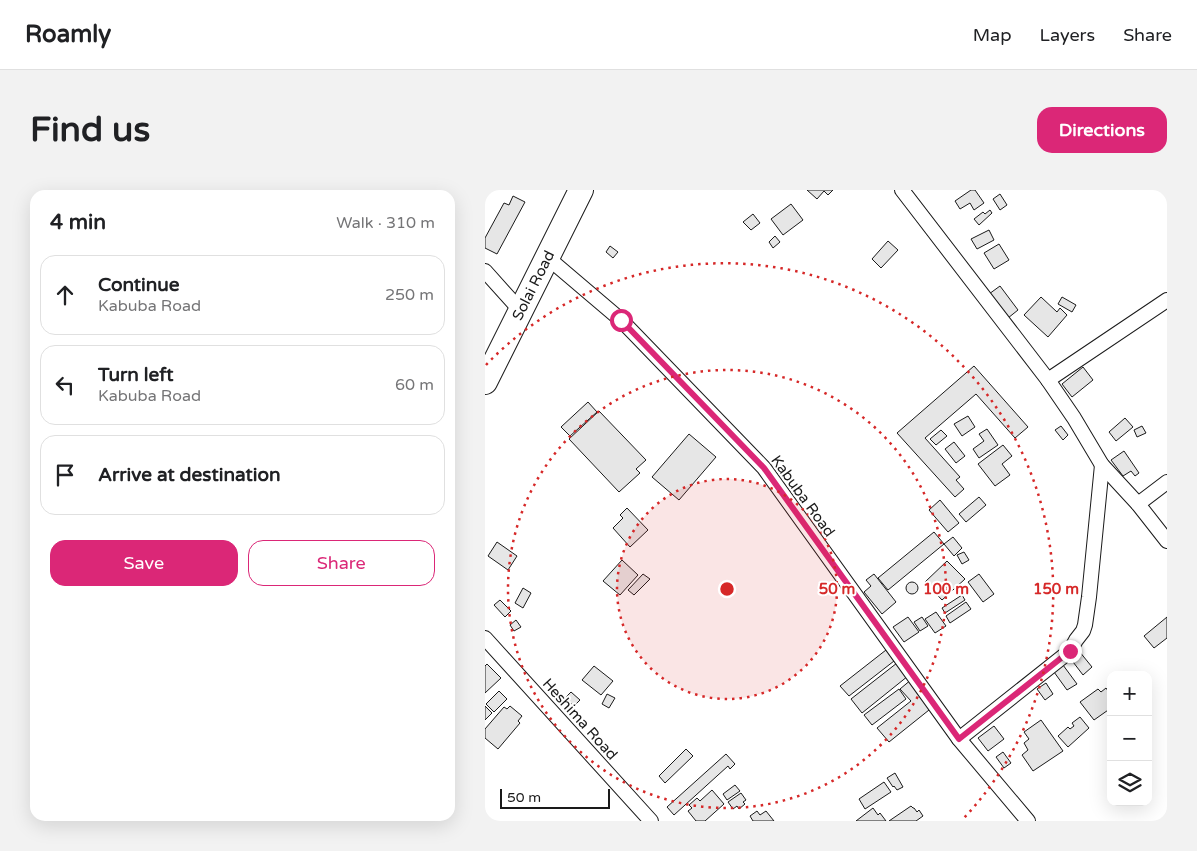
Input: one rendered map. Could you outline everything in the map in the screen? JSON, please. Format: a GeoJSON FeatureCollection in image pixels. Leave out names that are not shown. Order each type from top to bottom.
{"type":"FeatureCollection","features":[{"type":"Feature","properties":{"kind":"highway","name":"Solai Road"},"geometry":{"type":"LineString","coordinates":[[485,382],[581,190]]}},
{"type":"Feature","properties":{"kind":"street"},"geometry":{"type":"LineString","coordinates":[[902,190],[1048,380],[1074,418],[1102,465],[1138,504],[1167,541]]}},
{"type":"Feature","properties":{"kind":"street","name":"Kabuba Road"},"geometry":{"type":"LineString","coordinates":[[548,258],[621,320],[764,468],[959,739],[1028,821]]}},
{"type":"Feature","properties":{"kind":"street"},"geometry":{"type":"LineString","coordinates":[[485,271],[520,310]]}},
{"type":"Feature","properties":{"kind":"street"},"geometry":{"type":"LineString","coordinates":[[1048,380],[1167,300]]}},
{"type":"Feature","properties":{"kind":"street"},"geometry":{"type":"LineString","coordinates":[[959,739],[1070,651],[1075,640],[1083,631],[1089,597],[1102,465]]}},
{"type":"Feature","properties":{"kind":"street"},"geometry":{"type":"LineString","coordinates":[[1138,504],[1167,482]]}},
{"type":"Feature","properties":{"kind":"street","name":"Heshima Road"},"geometry":{"type":"LineString","coordinates":[[485,638],[651,821]]}},
{"type":"Feature","properties":{"kind":"building"},"geometry":{"type":"Polygon","coordinates":[[[807,190],[833,190],[828,195],[824,191],[817,199],[807,190]]]}},
{"type":"Feature","properties":{"kind":"building"},"geometry":{"type":"Polygon","coordinates":[[[971,190],[975,190],[984,203],[974,210],[970,203],[960,209],[955,201],[971,190]]]}},
{"type":"Feature","properties":{"kind":"building"},"geometry":{"type":"Polygon","coordinates":[[[1000,194],[1007,205],[1000,210],[993,199],[1000,194]]]}},
{"type":"Feature","properties":{"kind":"building"},"geometry":{"type":"Polygon","coordinates":[[[513,196],[525,202],[497,254],[485,248],[485,238],[504,203],[509,205],[513,196]]]}},
{"type":"Feature","properties":{"kind":"building"},"geometry":{"type":"Polygon","coordinates":[[[791,204],[803,220],[783,235],[771,219],[791,204]]]}},
{"type":"Feature","properties":{"kind":"building"},"geometry":{"type":"Polygon","coordinates":[[[990,210],[992,213],[979,225],[974,219],[983,212],[985,214],[990,210]]]}},
{"type":"Feature","properties":{"kind":"building"},"geometry":{"type":"Polygon","coordinates":[[[753,214],[760,223],[751,230],[743,222],[753,214]]]}},
{"type":"Feature","properties":{"kind":"building"},"geometry":{"type":"Polygon","coordinates":[[[989,230],[994,240],[977,249],[971,239],[989,230]]]}},
{"type":"Feature","properties":{"kind":"building"},"geometry":{"type":"Polygon","coordinates":[[[775,236],[780,242],[773,248],[769,242],[775,236]]]}},
{"type":"Feature","properties":{"kind":"building"},"geometry":{"type":"Polygon","coordinates":[[[888,241],[898,250],[881,268],[872,259],[888,241]]]}},
{"type":"Feature","properties":{"kind":"building"},"geometry":{"type":"Polygon","coordinates":[[[999,244],[1009,260],[994,269],[984,253],[999,244]]]}},
{"type":"Feature","properties":{"kind":"building"},"geometry":{"type":"Polygon","coordinates":[[[610,246],[618,252],[613,258],[606,252],[610,246]]]}},
{"type":"Feature","properties":{"kind":"building"},"geometry":{"type":"Polygon","coordinates":[[[1000,286],[1018,310],[1008,318],[989,294],[1000,286]]]}},
{"type":"Feature","properties":{"kind":"building"},"geometry":{"type":"Polygon","coordinates":[[[1041,297],[1057,312],[1060,308],[1067,315],[1048,337],[1024,315],[1041,297]]]}},
{"type":"Feature","properties":{"kind":"building"},"geometry":{"type":"Polygon","coordinates":[[[1062,297],[1076,305],[1072,312],[1058,304],[1062,297]]]}},
{"type":"Feature","properties":{"kind":"building"},"geometry":{"type":"Polygon","coordinates":[[[974,366],[1028,427],[1015,438],[976,394],[925,438],[960,477],[956,480],[964,489],[955,497],[897,433],[974,366]]]}},
{"type":"Feature","properties":{"kind":"building"},"geometry":{"type":"Polygon","coordinates":[[[1083,367],[1093,380],[1072,397],[1062,384],[1083,367]]]}},
{"type":"Feature","properties":{"kind":"building"},"geometry":{"type":"Polygon","coordinates":[[[588,402],[597,412],[570,436],[561,427],[588,402]]]}},
{"type":"Feature","properties":{"kind":"building"},"geometry":{"type":"Polygon","coordinates":[[[599,411],[646,460],[636,469],[640,473],[619,492],[569,439],[599,411]]]}},
{"type":"Feature","properties":{"kind":"building"},"geometry":{"type":"Polygon","coordinates":[[[968,416],[975,427],[962,436],[954,424],[968,416]]]}},
{"type":"Feature","properties":{"kind":"building"},"geometry":{"type":"Polygon","coordinates":[[[1125,418],[1133,427],[1116,441],[1109,432],[1125,418]]]}},
{"type":"Feature","properties":{"kind":"building"},"geometry":{"type":"Polygon","coordinates":[[[1061,426],[1068,435],[1063,440],[1055,430],[1061,426]]]}},
{"type":"Feature","properties":{"kind":"building"},"geometry":{"type":"Polygon","coordinates":[[[1142,426],[1146,433],[1137,437],[1134,430],[1142,426]]]}},
{"type":"Feature","properties":{"kind":"building"},"geometry":{"type":"Polygon","coordinates":[[[987,429],[998,445],[979,458],[973,449],[984,441],[979,434],[987,429]]]}},
{"type":"Feature","properties":{"kind":"building"},"geometry":{"type":"Polygon","coordinates":[[[941,430],[947,436],[936,445],[930,439],[941,430]]]}},
{"type":"Feature","properties":{"kind":"building"},"geometry":{"type":"Polygon","coordinates":[[[689,434],[716,457],[679,500],[652,477],[689,434]]]}},
{"type":"Feature","properties":{"kind":"building"},"geometry":{"type":"Polygon","coordinates":[[[954,442],[965,456],[956,463],[945,449],[954,442]]]}},
{"type":"Feature","properties":{"kind":"building"},"geometry":{"type":"Polygon","coordinates":[[[1003,445],[1012,456],[1002,464],[1010,475],[995,486],[978,464],[1003,445]]]}},
{"type":"Feature","properties":{"kind":"building"},"geometry":{"type":"Polygon","coordinates":[[[1124,451],[1139,473],[1135,476],[1131,471],[1123,476],[1111,460],[1124,451]]]}},
{"type":"Feature","properties":{"kind":"building"},"geometry":{"type":"Polygon","coordinates":[[[979,497],[986,505],[966,522],[959,514],[979,497]]]}},
{"type":"Feature","properties":{"kind":"building"},"geometry":{"type":"Polygon","coordinates":[[[940,500],[959,523],[948,532],[929,510],[940,500]]]}},
{"type":"Feature","properties":{"kind":"building"},"geometry":{"type":"Polygon","coordinates":[[[627,508],[648,530],[630,547],[613,528],[623,518],[620,515],[627,508]]]}},
{"type":"Feature","properties":{"kind":"building"},"geometry":{"type":"Polygon","coordinates":[[[934,532],[944,544],[888,590],[878,578],[934,532]]]}},
{"type":"Feature","properties":{"kind":"building"},"geometry":{"type":"Polygon","coordinates":[[[953,537],[962,548],[954,556],[944,544],[953,537]]]}},
{"type":"Feature","properties":{"kind":"building"},"geometry":{"type":"Polygon","coordinates":[[[497,542],[517,556],[508,570],[488,556],[497,542]]]}},
{"type":"Feature","properties":{"kind":"building"},"geometry":{"type":"Polygon","coordinates":[[[964,552],[969,560],[962,564],[957,555],[964,552]]]}},
{"type":"Feature","properties":{"kind":"building"},"geometry":{"type":"Polygon","coordinates":[[[622,560],[638,575],[620,595],[603,581],[622,560]]]}},
{"type":"Feature","properties":{"kind":"building"},"geometry":{"type":"Polygon","coordinates":[[[947,561],[965,579],[942,600],[925,582],[947,561]]]}},
{"type":"Feature","properties":{"kind":"building"},"geometry":{"type":"Polygon","coordinates":[[[643,574],[650,579],[634,595],[628,590],[643,574]]]}},
{"type":"Feature","properties":{"kind":"building"},"geometry":{"type":"Polygon","coordinates":[[[874,574],[896,602],[882,614],[864,592],[871,586],[866,580],[874,574]]]}},
{"type":"Feature","properties":{"kind":"building"},"geometry":{"type":"Polygon","coordinates":[[[979,574],[994,594],[983,602],[968,582],[979,574]]]}},
{"type":"Feature","properties":{"kind":"building"},"geometry":{"type":"Polygon","coordinates":[[[910,582],[914,582],[918,588],[914,594],[910,594],[906,590],[906,586],[910,582]]]}},
{"type":"Feature","properties":{"kind":"building"},"geometry":{"type":"Polygon","coordinates":[[[523,588],[531,593],[523,608],[515,603],[523,588]]]}},
{"type":"Feature","properties":{"kind":"building"},"geometry":{"type":"Polygon","coordinates":[[[962,595],[965,600],[945,613],[942,608],[962,595]]]}},
{"type":"Feature","properties":{"kind":"building"},"geometry":{"type":"Polygon","coordinates":[[[500,600],[511,611],[505,617],[494,605],[500,600]]]}},
{"type":"Feature","properties":{"kind":"building"},"geometry":{"type":"Polygon","coordinates":[[[966,602],[971,609],[950,623],[946,616],[966,602]]]}},
{"type":"Feature","properties":{"kind":"building"},"geometry":{"type":"Polygon","coordinates":[[[936,612],[946,626],[935,633],[925,619],[936,612]]]}},
{"type":"Feature","properties":{"kind":"building"},"geometry":{"type":"Polygon","coordinates":[[[908,617],[919,632],[904,642],[893,627],[908,617]]]}},
{"type":"Feature","properties":{"kind":"building"},"geometry":{"type":"Polygon","coordinates":[[[922,617],[928,626],[920,631],[914,622],[922,617]]]}},
{"type":"Feature","properties":{"kind":"building"},"geometry":{"type":"Polygon","coordinates":[[[1167,617],[1167,638],[1154,648],[1144,636],[1167,617]]]}},
{"type":"Feature","properties":{"kind":"building"},"geometry":{"type":"Polygon","coordinates":[[[516,620],[521,627],[514,631],[510,625],[516,620]]]}},
{"type":"Feature","properties":{"kind":"building"},"geometry":{"type":"Polygon","coordinates":[[[886,650],[894,661],[849,696],[840,686],[886,650]]]}},
{"type":"Feature","properties":{"kind":"building"},"geometry":{"type":"Polygon","coordinates":[[[1079,651],[1092,667],[1083,675],[1070,658],[1079,651]]]}},
{"type":"Feature","properties":{"kind":"building"},"geometry":{"type":"Polygon","coordinates":[[[897,663],[908,676],[862,713],[851,699],[897,663]]]}},
{"type":"Feature","properties":{"kind":"building"},"geometry":{"type":"Polygon","coordinates":[[[487,664],[501,678],[485,693],[485,666],[487,664]]]}},
{"type":"Feature","properties":{"kind":"building"},"geometry":{"type":"Polygon","coordinates":[[[1063,665],[1077,684],[1067,690],[1054,672],[1063,665]]]}},
{"type":"Feature","properties":{"kind":"building"},"geometry":{"type":"Polygon","coordinates":[[[594,666],[613,681],[601,695],[582,680],[594,666]]]}},
{"type":"Feature","properties":{"kind":"building"},"geometry":{"type":"Polygon","coordinates":[[[912,679],[934,706],[889,742],[877,728],[911,701],[900,689],[912,679]]]}},
{"type":"Feature","properties":{"kind":"building"},"geometry":{"type":"Polygon","coordinates":[[[1046,683],[1053,694],[1045,700],[1037,689],[1046,683]]]}},
{"type":"Feature","properties":{"kind":"building"},"geometry":{"type":"Polygon","coordinates":[[[1106,688],[1107,689],[1107,711],[1094,720],[1080,702],[1098,689],[1101,692],[1106,688]]]}},
{"type":"Feature","properties":{"kind":"building"},"geometry":{"type":"Polygon","coordinates":[[[899,689],[906,699],[872,725],[864,715],[899,689]]]}},
{"type":"Feature","properties":{"kind":"building"},"geometry":{"type":"Polygon","coordinates":[[[499,691],[507,699],[494,712],[486,704],[499,691]]]}},
{"type":"Feature","properties":{"kind":"building"},"geometry":{"type":"Polygon","coordinates":[[[571,692],[580,700],[574,706],[565,698],[571,692]]]}},
{"type":"Feature","properties":{"kind":"building"},"geometry":{"type":"Polygon","coordinates":[[[607,694],[615,698],[609,708],[602,704],[607,694]]]}},
{"type":"Feature","properties":{"kind":"building"},"geometry":{"type":"Polygon","coordinates":[[[485,706],[492,713],[485,720],[485,706]]]}},
{"type":"Feature","properties":{"kind":"building"},"geometry":{"type":"Polygon","coordinates":[[[510,706],[522,716],[518,721],[520,723],[498,749],[485,738],[485,729],[504,707],[507,709],[510,706]]]}},
{"type":"Feature","properties":{"kind":"building"},"geometry":{"type":"Polygon","coordinates":[[[1080,717],[1089,728],[1068,747],[1058,736],[1068,727],[1070,729],[1074,726],[1072,723],[1080,717]]]}},
{"type":"Feature","properties":{"kind":"building"},"geometry":{"type":"Polygon","coordinates":[[[1041,720],[1063,751],[1033,771],[1022,755],[1028,750],[1024,743],[1029,739],[1024,732],[1041,720]]]}},
{"type":"Feature","properties":{"kind":"building"},"geometry":{"type":"Polygon","coordinates":[[[994,726],[1004,739],[988,751],[978,738],[994,726]]]}},
{"type":"Feature","properties":{"kind":"building"},"geometry":{"type":"Polygon","coordinates":[[[686,749],[693,756],[665,783],[659,776],[686,749]]]}},
{"type":"Feature","properties":{"kind":"building"},"geometry":{"type":"Polygon","coordinates":[[[1003,752],[1011,763],[1004,768],[996,757],[1003,752]]]}},
{"type":"Feature","properties":{"kind":"building"},"geometry":{"type":"Polygon","coordinates":[[[726,754],[735,764],[730,769],[728,766],[674,815],[667,807],[726,754]]]}},
{"type":"Feature","properties":{"kind":"building"},"geometry":{"type":"Polygon","coordinates":[[[895,773],[903,787],[897,790],[887,778],[895,773]]]}},
{"type":"Feature","properties":{"kind":"building"},"geometry":{"type":"Polygon","coordinates":[[[884,782],[891,792],[865,809],[859,799],[884,782]]]}},
{"type":"Feature","properties":{"kind":"building"},"geometry":{"type":"Polygon","coordinates":[[[735,785],[740,791],[727,800],[723,794],[735,785]]]}},
{"type":"Feature","properties":{"kind":"building"},"geometry":{"type":"Polygon","coordinates":[[[712,790],[724,804],[705,821],[696,821],[688,811],[692,808],[689,805],[697,798],[700,801],[712,790]]]}},
{"type":"Feature","properties":{"kind":"building"},"geometry":{"type":"Polygon","coordinates":[[[741,793],[746,800],[743,802],[745,804],[739,809],[737,806],[733,809],[728,802],[741,793]]]}},
{"type":"Feature","properties":{"kind":"building"},"geometry":{"type":"Polygon","coordinates":[[[911,806],[917,812],[919,810],[923,816],[916,821],[889,821],[911,806]]]}},
{"type":"Feature","properties":{"kind":"building"},"geometry":{"type":"Polygon","coordinates":[[[873,808],[886,821],[856,821],[873,808]]]}},
{"type":"Feature","properties":{"kind":"building"},"geometry":{"type":"Polygon","coordinates":[[[757,811],[760,815],[766,811],[774,821],[753,821],[750,816],[757,811]]]}},
{"type":"Feature","properties":{"kind":"route"},"geometry":{"type":"LineString","coordinates":[[621,320],[764,468],[959,739],[1070,651]]}}]}
